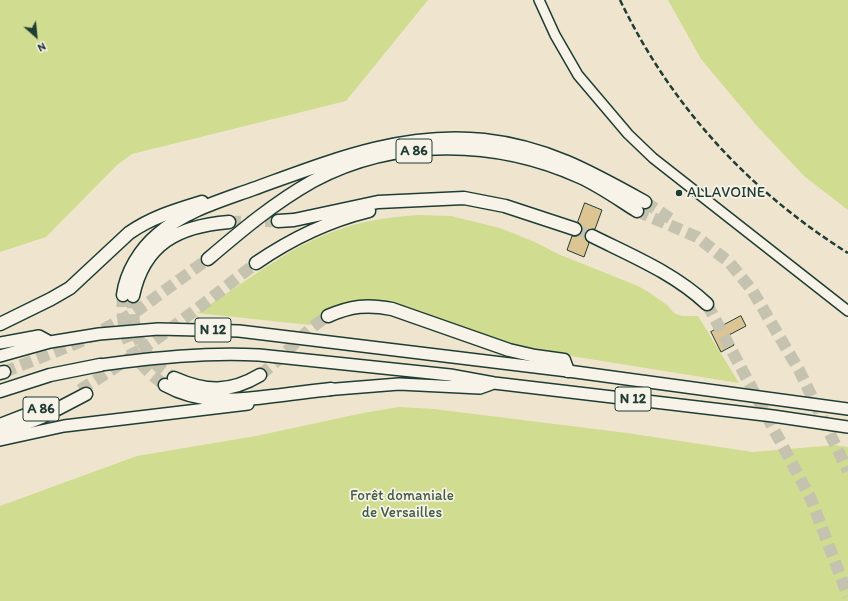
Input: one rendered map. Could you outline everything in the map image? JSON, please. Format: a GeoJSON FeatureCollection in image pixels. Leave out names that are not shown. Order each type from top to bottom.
{"type":"FeatureCollection","features":[{"type":"Feature","properties":{"kind":"highway","name":"A 86"},"geometry":{"type":"LineString","coordinates":[[208,259],[258,217],[282,200],[314,181],[368,159],[412,151],[438,148],[462,148],[501,152],[539,161],[580,177],[641,206],[597,175],[566,160],[521,146],[484,140],[447,138],[409,141],[371,149],[304,170]]}},
{"type":"Feature","properties":{"kind":"highway"},"geometry":{"type":"LineString","coordinates":[[229,222],[190,228],[160,245],[146,262],[128,296],[124,289],[130,271],[142,250],[157,234],[177,220],[203,208],[304,170]]}},
{"type":"Feature","properties":{"kind":"highway"},"geometry":{"type":"LineString","coordinates":[[0,324],[70,288],[129,233],[149,220],[174,210],[304,170]]}},
{"type":"Feature","properties":{"kind":"highway"},"geometry":{"type":"LineString","coordinates":[[278,221],[294,220],[378,202],[464,198],[505,206],[575,229]]}},
{"type":"Feature","properties":{"kind":"highway"},"geometry":{"type":"LineString","coordinates":[[256,263],[297,237],[320,226],[383,207],[431,199]]}},
{"type":"Feature","properties":{"kind":"highway"},"geometry":{"type":"LineString","coordinates":[[592,236],[663,272],[693,290],[707,304]]}},
{"type":"Feature","properties":{"kind":"highway"},"geometry":{"type":"LineString","coordinates":[[328,316],[354,307],[374,306],[392,309],[509,350],[535,356],[564,360],[568,371]]}},
{"type":"Feature","properties":{"kind":"highway","name":"N 12"},"geometry":{"type":"LineString","coordinates":[[0,356],[50,342],[99,334],[158,329],[239,331],[568,371],[848,409]]}},
{"type":"Feature","properties":{"kind":"highway"},"geometry":{"type":"LineString","coordinates":[[0,343],[39,336],[50,342]]}},
{"type":"Feature","properties":{"kind":"highway","name":"N 12"},"geometry":{"type":"LineString","coordinates":[[0,390],[50,376],[100,365],[144,359],[229,353],[320,360],[450,375],[494,383],[773,416],[848,427]]}},
{"type":"Feature","properties":{"kind":"highway"},"geometry":{"type":"LineString","coordinates":[[260,375],[241,385],[219,389],[196,387],[170,382],[188,396],[225,400],[247,399],[331,389],[399,384],[480,388],[494,383]]}},
{"type":"Feature","properties":{"kind":"highway"},"geometry":{"type":"LineString","coordinates":[[0,440],[64,426],[252,403],[331,389]]}},
{"type":"Feature","properties":{"kind":"highway","name":"A 86"},"geometry":{"type":"LineString","coordinates":[[0,425],[83,392],[42,417],[0,434]]}},
{"type":"Feature","properties":{"kind":"highway"},"geometry":{"type":"LineString","coordinates":[[773,416],[785,425],[848,434]]}},
{"type":"Feature","properties":{"kind":"main road"},"geometry":{"type":"LineString","coordinates":[[539,0],[555,35],[578,75],[628,134],[653,158],[848,311]]}},
{"type":"Feature","properties":{"kind":"green space"},"geometry":{"type":"Polygon","coordinates":[[[0,0],[428,0],[346,101],[132,154],[117,165],[46,237],[0,252],[0,0]]]}},
{"type":"Feature","properties":{"kind":"green space"},"geometry":{"type":"Polygon","coordinates":[[[668,0],[848,0],[848,210],[804,176],[757,126],[701,59],[668,0]]]}},
{"type":"Feature","properties":{"kind":"green space"},"geometry":{"type":"Polygon","coordinates":[[[419,215],[451,216],[500,228],[535,242],[558,254],[638,286],[667,305],[674,313],[682,316],[698,316],[739,383],[577,357],[514,345],[471,331],[406,306],[385,302],[364,300],[348,302],[320,315],[310,325],[197,313],[287,254],[326,234],[364,222],[419,215]]]}},
{"type":"Feature","properties":{"kind":"green space","name":"Forêt domaniale de Versailles"},"geometry":{"type":"Polygon","coordinates":[[[399,407],[434,409],[627,433],[753,452],[836,445],[848,447],[848,601],[0,601],[0,506],[137,456],[256,436],[363,413],[399,407]]]}},
{"type":"Feature","properties":{"kind":"building"},"geometry":{"type":"Polygon","coordinates":[[[585,203],[602,210],[595,229],[588,230],[585,233],[586,240],[589,243],[584,257],[567,250],[572,236],[577,236],[582,232],[582,227],[578,222],[585,203]]]}},
{"type":"Feature","properties":{"kind":"building"},"geometry":{"type":"Polygon","coordinates":[[[741,316],[746,326],[729,335],[734,345],[721,352],[711,332],[741,316]]]}},
{"type":"Feature","properties":{"kind":"tunnel"},"geometry":{"type":"LineString","coordinates":[[645,202],[671,219]]}},
{"type":"Feature","properties":{"kind":"tunnel"},"geometry":{"type":"LineString","coordinates":[[637,211],[697,237],[729,262],[752,290],[799,370],[848,471]]}},
{"type":"Feature","properties":{"kind":"tunnel"},"geometry":{"type":"LineString","coordinates":[[229,222],[278,221]]}},
{"type":"Feature","properties":{"kind":"tunnel"},"geometry":{"type":"LineString","coordinates":[[575,229],[592,236]]}},
{"type":"Feature","properties":{"kind":"tunnel"},"geometry":{"type":"LineString","coordinates":[[4,372],[82,341],[134,313],[208,259]]}},
{"type":"Feature","properties":{"kind":"tunnel"},"geometry":{"type":"LineString","coordinates":[[80,390],[148,345],[256,263]]}},
{"type":"Feature","properties":{"kind":"tunnel"},"geometry":{"type":"LineString","coordinates":[[123,295],[124,323],[130,346],[144,367],[165,385]]}},
{"type":"Feature","properties":{"kind":"tunnel"},"geometry":{"type":"LineString","coordinates":[[133,296],[134,322],[141,344],[146,353],[154,362],[174,378]]}},
{"type":"Feature","properties":{"kind":"tunnel"},"geometry":{"type":"LineString","coordinates":[[707,304],[811,499],[848,596]]}},
{"type":"Feature","properties":{"kind":"tunnel"},"geometry":{"type":"LineString","coordinates":[[260,375],[310,329],[328,316]]}},
{"type":"Feature","properties":{"kind":"railway"},"geometry":{"type":"LineString","coordinates":[[620,0],[640,39],[663,76],[688,110],[716,143],[746,174],[778,202],[812,229],[848,253]]}},
{"type":"Feature","properties":{"kind":"place","name":"ALLAVOINE"},"geometry":{"type":"Point","coordinates":[679,193]}}]}
